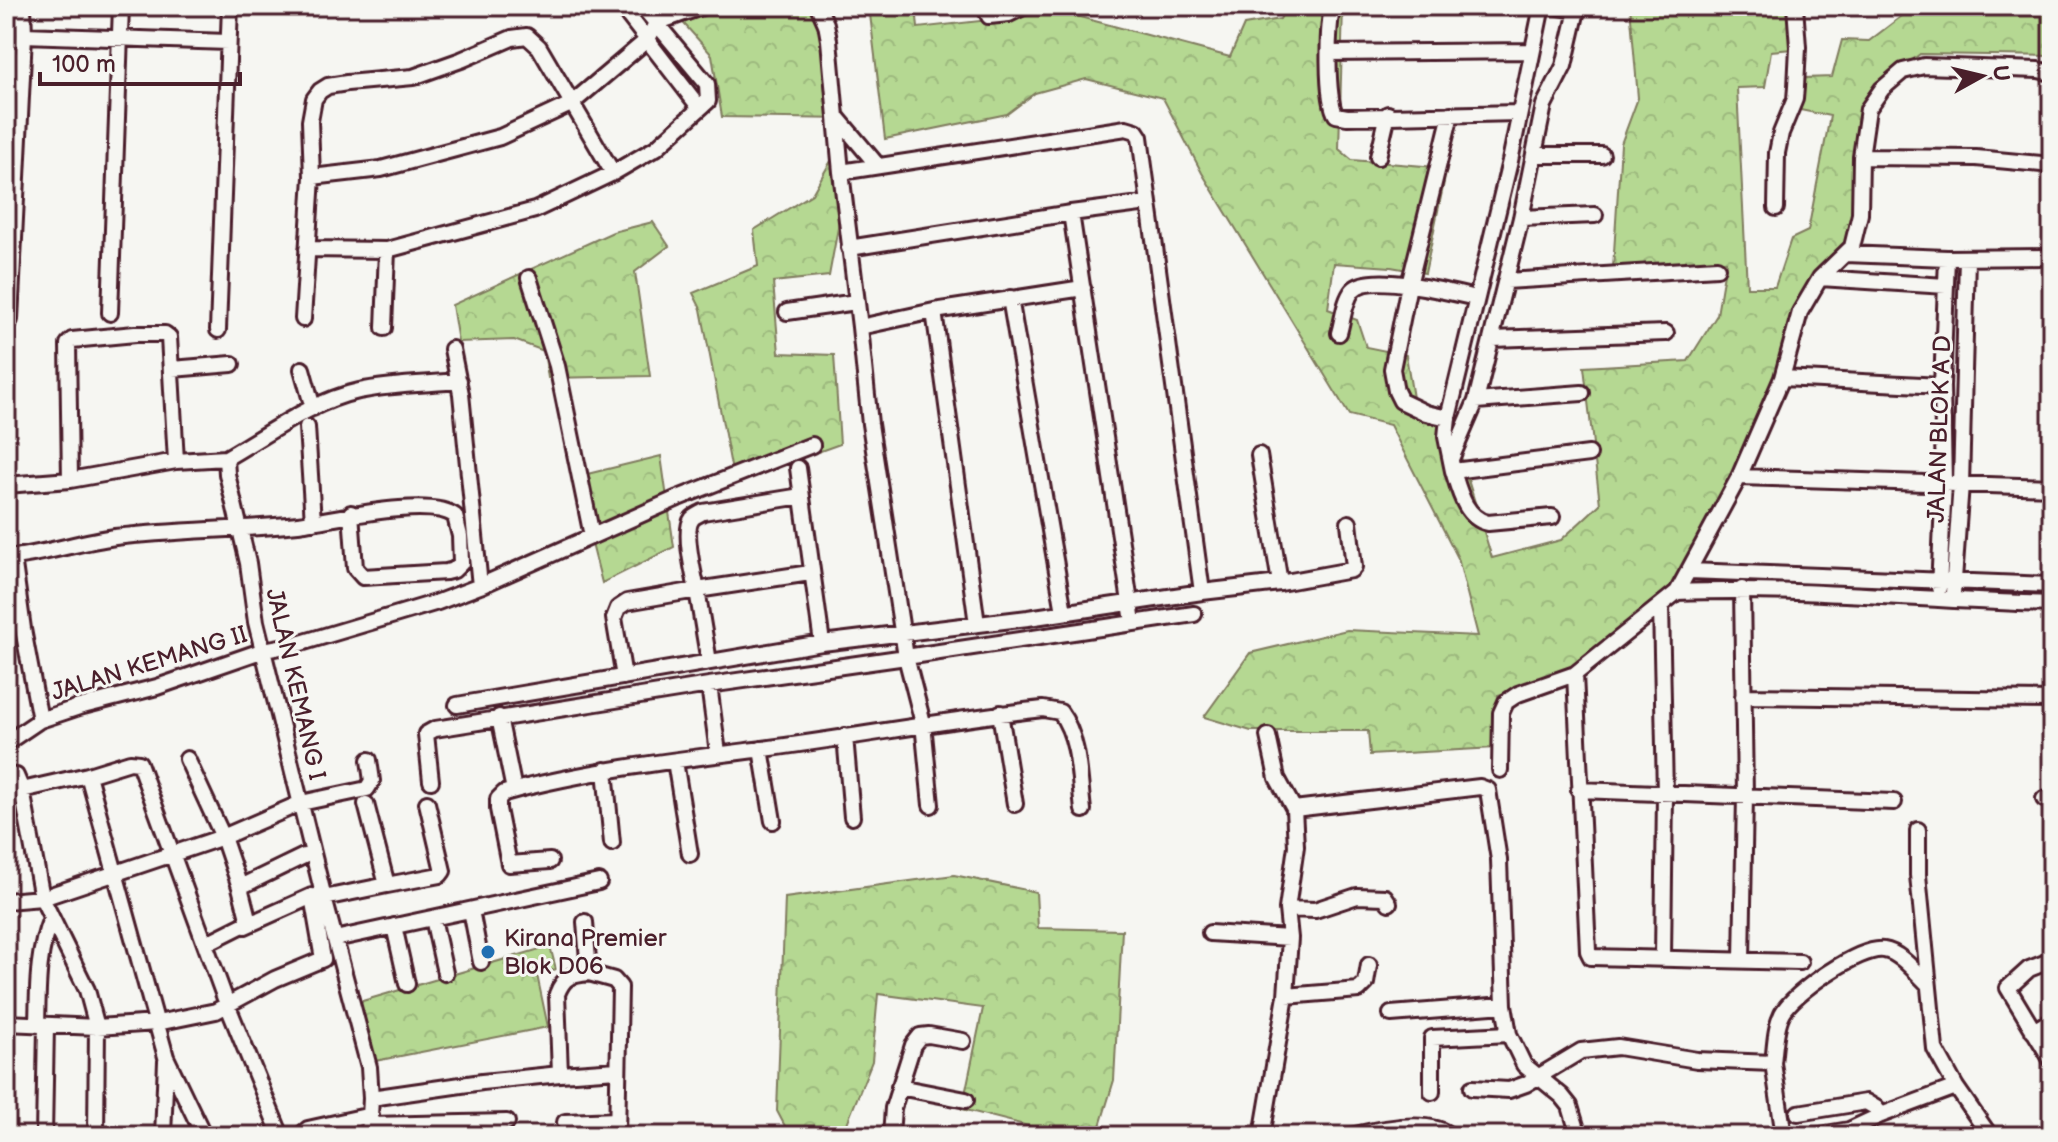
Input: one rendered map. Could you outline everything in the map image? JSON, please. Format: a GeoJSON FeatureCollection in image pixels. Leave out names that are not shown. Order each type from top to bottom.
{"type":"FeatureCollection","features":[{"type":"Feature","properties":{"kind":"street"},"geometry":{"type":"LineString","coordinates":[[10,320],[11,140],[23,60],[23,6]]}},
{"type":"Feature","properties":{"kind":"street"},"geometry":{"type":"LineString","coordinates":[[110,313],[121,6]]}},
{"type":"Feature","properties":{"kind":"street"},"geometry":{"type":"LineString","coordinates":[[218,330],[230,6]]}},
{"type":"Feature","properties":{"kind":"street"},"geometry":{"type":"LineString","coordinates":[[621,6],[699,107]]}},
{"type":"Feature","properties":{"kind":"street"},"geometry":{"type":"LineString","coordinates":[[307,249],[387,250],[535,210],[613,173],[656,148],[708,101],[707,84],[642,6]]}},
{"type":"Feature","properties":{"kind":"street"},"geometry":{"type":"LineString","coordinates":[[312,177],[381,169],[500,137],[571,104],[648,39],[656,23],[704,6]]}},
{"type":"Feature","properties":{"kind":"street"},"geometry":{"type":"LineString","coordinates":[[818,6],[829,40],[870,424],[901,632],[923,723],[931,805]]}},
{"type":"Feature","properties":{"kind":"street"},"geometry":{"type":"LineString","coordinates":[[984,6],[989,16],[996,17],[1025,6]]}},
{"type":"Feature","properties":{"kind":"street"},"geometry":{"type":"LineString","coordinates":[[1333,6],[1329,53],[1334,112],[1347,117],[1518,113]]}},
{"type":"Feature","properties":{"kind":"street"},"geometry":{"type":"LineString","coordinates":[[1542,6],[1510,161],[1446,437],[1466,505],[1480,521],[1488,523],[1552,517]]}},
{"type":"Feature","properties":{"kind":"street"},"geometry":{"type":"LineString","coordinates":[[1452,465],[1476,401],[1492,339],[1544,105],[1564,66],[1578,8],[1552,6]]}},
{"type":"Feature","properties":{"kind":"street"},"geometry":{"type":"LineString","coordinates":[[1776,208],[1777,153],[1781,133],[1795,99],[1798,47],[1795,6]]}},
{"type":"Feature","properties":{"kind":"street"},"geometry":{"type":"LineString","coordinates":[[24,35],[228,42]]}},
{"type":"Feature","properties":{"kind":"street"},"geometry":{"type":"LineString","coordinates":[[303,319],[312,177],[310,121],[314,99],[328,86],[413,77],[512,38],[527,36],[539,47],[613,173]]}},
{"type":"Feature","properties":{"kind":"street"},"geometry":{"type":"LineString","coordinates":[[1329,53],[1531,51]]}},
{"type":"Feature","properties":{"kind":"street"},"geometry":{"type":"LineString","coordinates":[[6,60],[23,60]]}},
{"type":"Feature","properties":{"kind":"street"},"geometry":{"type":"LineString","coordinates":[[1500,770],[1503,705],[1518,694],[1575,674],[1677,592],[1689,571],[1739,477],[1782,378],[1800,312],[1820,278],[1852,247],[1858,230],[1861,157],[1868,109],[1882,89],[1903,71],[1924,66],[2052,73]]}},
{"type":"Feature","properties":{"kind":"street"},"geometry":{"type":"LineString","coordinates":[[1378,157],[1388,114]]}},
{"type":"Feature","properties":{"kind":"street"},"geometry":{"type":"LineString","coordinates":[[1448,418],[1407,406],[1396,391],[1392,361],[1451,114]]}},
{"type":"Feature","properties":{"kind":"street"},"geometry":{"type":"LineString","coordinates":[[835,115],[878,166]]}},
{"type":"Feature","properties":{"kind":"street"},"geometry":{"type":"LineString","coordinates":[[841,172],[1132,128],[1140,137],[1202,592]]}},
{"type":"Feature","properties":{"kind":"street"},"geometry":{"type":"LineString","coordinates":[[1534,155],[1602,155]]}},
{"type":"Feature","properties":{"kind":"street"},"geometry":{"type":"LineString","coordinates":[[1861,157],[1976,158],[2052,165]]}},
{"type":"Feature","properties":{"kind":"street"},"geometry":{"type":"LineString","coordinates":[[849,248],[1148,203]]}},
{"type":"Feature","properties":{"kind":"street"},"geometry":{"type":"LineString","coordinates":[[1071,213],[1133,622]]}},
{"type":"Feature","properties":{"kind":"street"},"geometry":{"type":"LineString","coordinates":[[1521,218],[1595,215]]}},
{"type":"Feature","properties":{"kind":"street"},"geometry":{"type":"LineString","coordinates":[[384,328],[387,250]]}},
{"type":"Feature","properties":{"kind":"street"},"geometry":{"type":"LineString","coordinates":[[1846,254],[1947,258],[2052,257]]}},
{"type":"Feature","properties":{"kind":"street"},"geometry":{"type":"LineString","coordinates":[[1945,601],[1942,386],[1947,258]]}},
{"type":"Feature","properties":{"kind":"street","name":"JALAN BLOK A D"},"geometry":{"type":"LineString","coordinates":[[1946,583],[1961,484],[1967,258]]}},
{"type":"Feature","properties":{"kind":"street"},"geometry":{"type":"LineString","coordinates":[[1506,281],[1717,268]]}},
{"type":"Feature","properties":{"kind":"street"},"geometry":{"type":"LineString","coordinates":[[529,278],[557,366],[592,536]]}},
{"type":"Feature","properties":{"kind":"street"},"geometry":{"type":"LineString","coordinates":[[1820,278],[1946,286]]}},
{"type":"Feature","properties":{"kind":"street"},"geometry":{"type":"LineString","coordinates":[[1339,333],[1349,297],[1357,287],[1377,283],[1409,285],[1476,298]]}},
{"type":"Feature","properties":{"kind":"street"},"geometry":{"type":"LineString","coordinates":[[860,327],[934,311],[1083,288]]}},
{"type":"Feature","properties":{"kind":"street"},"geometry":{"type":"LineString","coordinates":[[1010,298],[1064,612]]}},
{"type":"Feature","properties":{"kind":"street"},"geometry":{"type":"LineString","coordinates":[[787,312],[856,302]]}},
{"type":"Feature","properties":{"kind":"street"},"geometry":{"type":"LineString","coordinates":[[934,311],[977,624]]}},
{"type":"Feature","properties":{"kind":"street"},"geometry":{"type":"LineString","coordinates":[[1492,339],[1666,333]]}},
{"type":"Feature","properties":{"kind":"street"},"geometry":{"type":"LineString","coordinates":[[70,480],[69,342],[135,334],[165,334],[171,342],[176,461]]}},
{"type":"Feature","properties":{"kind":"street"},"geometry":{"type":"LineString","coordinates":[[452,349],[459,381],[480,586]]}},
{"type":"Feature","properties":{"kind":"street"},"geometry":{"type":"LineString","coordinates":[[172,369],[232,364]]}},
{"type":"Feature","properties":{"kind":"street"},"geometry":{"type":"LineString","coordinates":[[302,369],[313,408]]}},
{"type":"Feature","properties":{"kind":"street"},"geometry":{"type":"LineString","coordinates":[[1782,378],[1942,386]]}},
{"type":"Feature","properties":{"kind":"street"},"geometry":{"type":"LineString","coordinates":[[6,485],[70,480],[176,461],[226,458],[313,408],[361,390],[459,381]]}},
{"type":"Feature","properties":{"kind":"street"},"geometry":{"type":"LineString","coordinates":[[1476,401],[1582,393]]}},
{"type":"Feature","properties":{"kind":"street"},"geometry":{"type":"LineString","coordinates":[[307,427],[313,522]]}},
{"type":"Feature","properties":{"kind":"street","name":"JALAN KEMANG II"},"geometry":{"type":"LineString","coordinates":[[6,743],[40,720],[79,707],[157,687],[264,650],[301,643],[438,602],[812,445]]}},
{"type":"Feature","properties":{"kind":"street"},"geometry":{"type":"LineString","coordinates":[[1452,465],[1589,454]]}},
{"type":"Feature","properties":{"kind":"street"},"geometry":{"type":"LineString","coordinates":[[1259,455],[1280,583]]}},
{"type":"Feature","properties":{"kind":"street","name":"JALAN KEMANG I"},"geometry":{"type":"LineString","coordinates":[[226,458],[264,650],[369,1067],[370,1125]]}},
{"type":"Feature","properties":{"kind":"street"},"geometry":{"type":"LineString","coordinates":[[798,468],[822,643]]}},
{"type":"Feature","properties":{"kind":"street"},"geometry":{"type":"LineString","coordinates":[[1739,477],[2052,487]]}},
{"type":"Feature","properties":{"kind":"street"},"geometry":{"type":"LineString","coordinates":[[709,662],[689,523],[703,512],[801,496]]}},
{"type":"Feature","properties":{"kind":"street"},"geometry":{"type":"LineString","coordinates":[[40,720],[10,558],[115,537],[313,522],[351,513],[428,509],[448,511],[458,522],[461,563],[454,570],[446,572],[363,577],[355,568],[351,513]]}},
{"type":"Feature","properties":{"kind":"street"},"geometry":{"type":"LineString","coordinates":[[457,705],[822,643],[1280,583],[1353,569],[1349,523]]}},
{"type":"Feature","properties":{"kind":"street"},"geometry":{"type":"LineString","coordinates":[[1689,571],[2052,585]]}},
{"type":"Feature","properties":{"kind":"street"},"geometry":{"type":"LineString","coordinates":[[624,677],[614,618],[618,608],[627,602],[810,573]]}},
{"type":"Feature","properties":{"kind":"street"},"geometry":{"type":"LineString","coordinates":[[1677,592],[1742,589],[2052,604]]}},
{"type":"Feature","properties":{"kind":"street"},"geometry":{"type":"LineString","coordinates":[[1742,589],[1745,795],[1742,960]]}},
{"type":"Feature","properties":{"kind":"street"},"geometry":{"type":"LineString","coordinates":[[1661,606],[1665,794],[1663,957]]}},
{"type":"Feature","properties":{"kind":"street"},"geometry":{"type":"LineString","coordinates":[[431,781],[426,734],[445,726],[1194,614]]}},
{"type":"Feature","properties":{"kind":"street"},"geometry":{"type":"LineString","coordinates":[[1575,674],[1589,954],[1594,958],[1800,962]]}},
{"type":"Feature","properties":{"kind":"street"},"geometry":{"type":"LineString","coordinates":[[709,685],[718,753]]}},
{"type":"Feature","properties":{"kind":"street"},"geometry":{"type":"LineString","coordinates":[[1743,696],[2052,700]]}},
{"type":"Feature","properties":{"kind":"street"},"geometry":{"type":"LineString","coordinates":[[550,861],[513,865],[507,861],[498,799],[504,793],[605,770],[1000,713],[1043,709],[1060,712],[1068,723],[1074,741],[1083,810]]}},
{"type":"Feature","properties":{"kind":"street"},"geometry":{"type":"LineString","coordinates":[[1000,713],[1015,804]]}},
{"type":"Feature","properties":{"kind":"street"},"geometry":{"type":"LineString","coordinates":[[499,717],[514,790]]}},
{"type":"Feature","properties":{"kind":"street"},"geometry":{"type":"LineString","coordinates":[[845,736],[852,817]]}},
{"type":"Feature","properties":{"kind":"street"},"geometry":{"type":"LineString","coordinates":[[1262,1136],[1286,996],[1290,938],[1287,909],[1296,846],[1294,809],[1277,778],[1268,736]]}},
{"type":"Feature","properties":{"kind":"street"},"geometry":{"type":"LineString","coordinates":[[761,749],[773,821]]}},
{"type":"Feature","properties":{"kind":"street"},"geometry":{"type":"LineString","coordinates":[[187,759],[223,837],[248,914],[249,922],[245,926]]}},
{"type":"Feature","properties":{"kind":"street"},"geometry":{"type":"LineString","coordinates":[[6,901],[42,898],[223,837],[301,803],[367,789],[372,781],[369,760]]}},
{"type":"Feature","properties":{"kind":"street"},"geometry":{"type":"LineString","coordinates":[[675,761],[690,854]]}},
{"type":"Feature","properties":{"kind":"street"},"geometry":{"type":"LineString","coordinates":[[22,790],[130,762],[139,763],[227,1004],[281,1136]]}},
{"type":"Feature","properties":{"kind":"street"},"geometry":{"type":"LineString","coordinates":[[605,770],[612,843]]}},
{"type":"Feature","properties":{"kind":"street"},"geometry":{"type":"LineString","coordinates":[[6,775],[16,776],[22,790],[42,898],[87,990],[97,1027],[96,1136]]}},
{"type":"Feature","properties":{"kind":"street"},"geometry":{"type":"LineString","coordinates":[[88,775],[166,1057],[204,1136]]}},
{"type":"Feature","properties":{"kind":"street"},"geometry":{"type":"LineString","coordinates":[[1294,809],[1486,788],[1490,793],[1499,860],[1504,1005],[1509,1034],[1517,1055],[1536,1078],[1555,1090],[1570,1106],[1579,1136]]}},
{"type":"Feature","properties":{"kind":"street"},"geometry":{"type":"LineString","coordinates":[[1579,790],[1894,802]]}},
{"type":"Feature","properties":{"kind":"street"},"geometry":{"type":"LineString","coordinates":[[324,898],[440,875],[443,871],[427,803]]}},
{"type":"Feature","properties":{"kind":"street"},"geometry":{"type":"LineString","coordinates":[[366,804],[387,885]]}},
{"type":"Feature","properties":{"kind":"street"},"geometry":{"type":"LineString","coordinates":[[1918,830],[1918,875],[1935,1049],[1956,1087],[1990,1136]]}},
{"type":"Feature","properties":{"kind":"street"},"geometry":{"type":"LineString","coordinates":[[240,887],[304,856]]}},
{"type":"Feature","properties":{"kind":"street"},"geometry":{"type":"LineString","coordinates":[[335,939],[599,882]]}},
{"type":"Feature","properties":{"kind":"street"},"geometry":{"type":"LineString","coordinates":[[6,1023],[97,1027],[157,1023],[216,1011],[323,959],[312,896],[207,943]]}},
{"type":"Feature","properties":{"kind":"street"},"geometry":{"type":"LineString","coordinates":[[1287,909],[1315,910],[1357,896],[1385,897],[1389,903]]}},
{"type":"Feature","properties":{"kind":"street"},"geometry":{"type":"LineString","coordinates":[[471,910],[481,962]]}},
{"type":"Feature","properties":{"kind":"street"},"geometry":{"type":"LineString","coordinates":[[44,1136],[39,963],[43,938],[51,918]]}},
{"type":"Feature","properties":{"kind":"street"},"geometry":{"type":"LineString","coordinates":[[433,918],[445,973]]}},
{"type":"Feature","properties":{"kind":"street"},"geometry":{"type":"LineString","coordinates":[[585,922],[589,973]]}},
{"type":"Feature","properties":{"kind":"street"},"geometry":{"type":"LineString","coordinates":[[394,926],[407,984]]}},
{"type":"Feature","properties":{"kind":"street"},"geometry":{"type":"LineString","coordinates":[[1210,933],[1290,938]]}},
{"type":"Feature","properties":{"kind":"street"},"geometry":{"type":"LineString","coordinates":[[1784,1136],[1773,1063],[1781,1016],[1789,1002],[1858,954],[1876,950],[1894,953],[1928,984]]}},
{"type":"Feature","properties":{"kind":"street"},"geometry":{"type":"LineString","coordinates":[[2052,960],[2029,969],[2008,986],[2052,1061]]}},
{"type":"Feature","properties":{"kind":"street"},"geometry":{"type":"LineString","coordinates":[[1286,996],[1359,990],[1366,983],[1369,965]]}},
{"type":"Feature","properties":{"kind":"street"},"geometry":{"type":"LineString","coordinates":[[560,1074],[557,994],[562,981],[570,975],[589,973],[614,980],[620,987],[617,1136]]}},
{"type":"Feature","properties":{"kind":"street"},"geometry":{"type":"LineString","coordinates":[[1391,1014],[1504,1005]]}},
{"type":"Feature","properties":{"kind":"street"},"geometry":{"type":"LineString","coordinates":[[2033,1031],[2052,1020]]}},
{"type":"Feature","properties":{"kind":"street"},"geometry":{"type":"LineString","coordinates":[[1432,1092],[1432,1038],[1509,1034]]}},
{"type":"Feature","properties":{"kind":"street"},"geometry":{"type":"LineString","coordinates":[[891,1136],[893,1108],[913,1045],[920,1036],[929,1035],[963,1041]]}},
{"type":"Feature","properties":{"kind":"street"},"geometry":{"type":"LineString","coordinates":[[1472,1088],[1509,1090],[1581,1051],[1605,1048],[1618,1047],[1697,1060],[1773,1063]]}},
{"type":"Feature","properties":{"kind":"street"},"geometry":{"type":"LineString","coordinates":[[163,1136],[166,1057]]}},
{"type":"Feature","properties":{"kind":"street"},"geometry":{"type":"LineString","coordinates":[[371,1098],[482,1082],[617,1070]]}},
{"type":"Feature","properties":{"kind":"street"},"geometry":{"type":"LineString","coordinates":[[899,1087],[966,1100]]}},
{"type":"Feature","properties":{"kind":"street"},"geometry":{"type":"LineString","coordinates":[[1814,1136],[1849,1130],[1956,1087]]}},
{"type":"Feature","properties":{"kind":"street"},"geometry":{"type":"LineString","coordinates":[[1798,1113],[1866,1102],[1881,1115]]}},
{"type":"Feature","properties":{"kind":"street"},"geometry":{"type":"LineString","coordinates":[[565,1122],[617,1120]]}},
{"type":"Feature","properties":{"kind":"street"},"geometry":{"type":"LineString","coordinates":[[300,1136],[308,1129],[507,1122]]}},
{"type":"Feature","properties":{"kind":"street"},"geometry":{"type":"LineString","coordinates":[[1351,1136],[1376,1130],[1435,1127],[1450,1136]]}},
{"type":"Feature","properties":{"kind":"green space"},"geometry":{"type":"Polygon","coordinates":[[[668,6],[814,7],[847,119],[722,117],[712,55],[668,6]]]}},
{"type":"Feature","properties":{"kind":"green space"},"geometry":{"type":"Polygon","coordinates":[[[869,6],[916,6],[918,28],[1061,12],[1230,57],[1244,25],[1280,19],[1287,6],[1343,6],[1339,149],[1352,160],[1447,168],[1425,273],[1334,263],[1328,309],[1357,320],[1366,347],[1406,355],[1413,398],[1454,434],[1492,558],[1561,540],[1600,504],[1584,367],[1688,361],[1717,315],[1726,261],[1613,268],[1621,144],[1638,98],[1630,6],[1791,6],[1792,49],[1771,51],[1765,87],[1737,88],[1747,287],[1775,287],[1791,239],[1808,231],[1830,116],[1800,110],[1804,78],[1832,77],[1842,40],[1869,41],[1907,12],[1942,14],[1943,6],[2052,6],[2052,56],[1920,54],[1884,82],[1864,109],[1856,213],[1851,238],[1798,305],[1774,377],[1734,473],[1681,579],[1587,664],[1536,685],[1498,695],[1495,748],[1370,755],[1368,731],[1251,731],[1204,717],[1250,653],[1347,630],[1478,636],[1458,558],[1390,425],[1349,415],[1202,173],[1163,98],[1086,79],[1035,93],[1007,114],[885,139],[869,6]]]}},
{"type":"Feature","properties":{"kind":"green space"},"geometry":{"type":"Polygon","coordinates":[[[836,152],[843,201],[829,276],[773,282],[779,353],[834,355],[840,444],[734,482],[701,309],[693,293],[758,266],[754,230],[812,194],[836,152]]]}},
{"type":"Feature","properties":{"kind":"green space"},"geometry":{"type":"Polygon","coordinates":[[[653,222],[669,246],[635,272],[650,376],[548,378],[544,351],[514,340],[458,342],[452,305],[613,232],[653,222]]]}},
{"type":"Feature","properties":{"kind":"green space"},"geometry":{"type":"Polygon","coordinates":[[[661,456],[674,547],[602,583],[575,477],[661,456]]]}},
{"type":"Feature","properties":{"kind":"green space"},"geometry":{"type":"Polygon","coordinates":[[[954,875],[1036,892],[1038,928],[1122,930],[1114,1080],[1097,1136],[1068,1136],[962,1109],[983,1008],[878,994],[872,1061],[842,1136],[787,1130],[777,1111],[785,898],[954,875]]]}},
{"type":"Feature","properties":{"kind":"green space"},"geometry":{"type":"Polygon","coordinates":[[[550,946],[556,969],[537,975],[548,1027],[375,1061],[359,1002],[550,946]]]}},
{"type":"Feature","properties":{"kind":"place","name":"Kirana Premier Blok D06"},"geometry":{"type":"Point","coordinates":[488,952]}}]}
